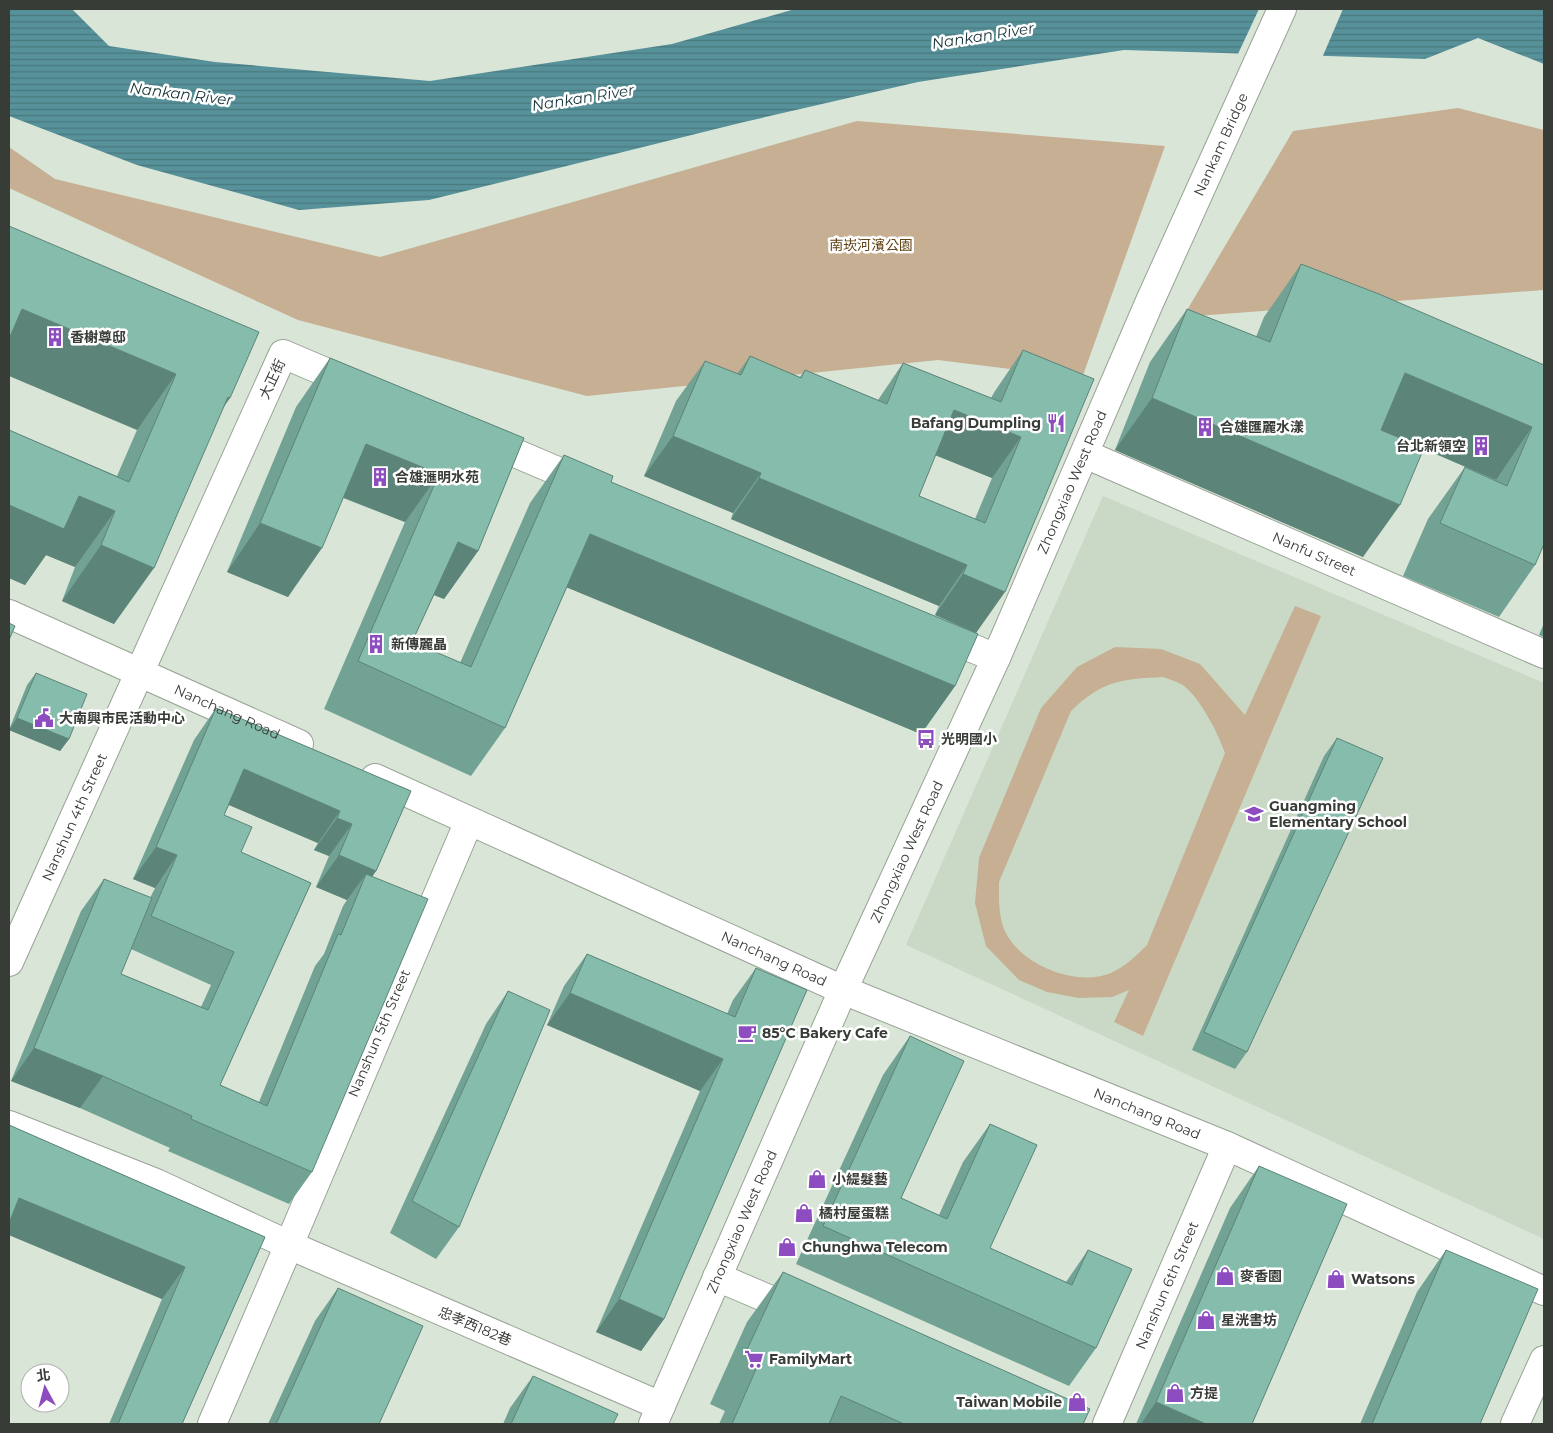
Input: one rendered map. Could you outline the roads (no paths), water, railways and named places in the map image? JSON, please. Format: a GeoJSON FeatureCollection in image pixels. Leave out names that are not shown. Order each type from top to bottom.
{"type":"FeatureCollection","features":[{"type":"Feature","properties":{"kind":"street","name":"Nankam Bridge"},"geometry":{"type":"LineString","coordinates":[[1160,279],[1282,9]]}},
{"type":"Feature","properties":{"kind":"street","name":"Zhongxiao West Road"},"geometry":{"type":"LineString","coordinates":[[657,1415],[844,990],[996,658],[1160,279]]}},
{"type":"Feature","properties":{"kind":"street","name":"大正街"},"geometry":{"type":"LineString","coordinates":[[139,672],[283,354],[374,393]]}},
{"type":"Feature","properties":{"kind":"street"},"geometry":{"type":"LineString","coordinates":[[457,428],[612,494]]}},
{"type":"Feature","properties":{"kind":"street","name":"Nanfu Street"},"geometry":{"type":"LineString","coordinates":[[1085,454],[1544,654]]}},
{"type":"Feature","properties":{"kind":"street","name":"Nanchang Road"},"geometry":{"type":"LineString","coordinates":[[9,614],[317,752]]}},
{"type":"Feature","properties":{"kind":"street"},"geometry":{"type":"LineString","coordinates":[[914,623],[996,658]]}},
{"type":"Feature","properties":{"kind":"street","name":"Nanshun 4th Street"},"geometry":{"type":"LineString","coordinates":[[9,962],[139,672]]}},
{"type":"Feature","properties":{"kind":"street","name":"Nanchang Road"},"geometry":{"type":"LineString","coordinates":[[353,768],[844,990],[1227,1146],[1544,1290]]}},
{"type":"Feature","properties":{"kind":"street","name":"Nanshun 5th Street"},"geometry":{"type":"LineString","coordinates":[[212,1424],[469,821]]}},
{"type":"Feature","properties":{"kind":"street"},"geometry":{"type":"LineString","coordinates":[[9,1125],[156,1183],[288,1245]]}},
{"type":"Feature","properties":{"kind":"street","name":"Nanshun 6th Street"},"geometry":{"type":"LineString","coordinates":[[1107,1424],[1227,1146]]}},
{"type":"Feature","properties":{"kind":"street","name":"忠孝西182巷"},"geometry":{"type":"LineString","coordinates":[[288,1245],[657,1415]]}},
{"type":"Feature","properties":{"kind":"street"},"geometry":{"type":"LineString","coordinates":[[718,1277],[826,1324]]}},
{"type":"Feature","properties":{"kind":"street"},"geometry":{"type":"LineString","coordinates":[[1516,1424],[1544,1360]]}},
{"type":"Feature","properties":{"kind":"water","name":"Nankan River"},"geometry":{"type":"Polygon","coordinates":[[[9,9],[72,9],[109,46],[215,62],[430,81],[672,44],[795,9],[1544,9],[1544,64],[1478,38],[1425,59],[1124,50],[918,82],[744,122],[429,200],[299,210],[137,165],[9,116],[9,9]]]}},
{"type":"Feature","properties":{"kind":"place","name":"香榭尊邸"},"geometry":{"type":"Point","coordinates":[55,337]}},
{"type":"Feature","properties":{"kind":"place","name":"Bafang Dumpling"},"geometry":{"type":"Point","coordinates":[1056,423]}},
{"type":"Feature","properties":{"kind":"place","name":"合雄匯麗水漾"},"geometry":{"type":"Point","coordinates":[1205,427]}},
{"type":"Feature","properties":{"kind":"place","name":"台北新領空"},"geometry":{"type":"Point","coordinates":[1481,446]}},
{"type":"Feature","properties":{"kind":"place","name":"合雄滙明水苑"},"geometry":{"type":"Point","coordinates":[380,477]}},
{"type":"Feature","properties":{"kind":"place","name":"新傳麗晶"},"geometry":{"type":"Point","coordinates":[376,644]}},
{"type":"Feature","properties":{"kind":"place","name":"大南興市民活動中心"},"geometry":{"type":"Point","coordinates":[44,718]}},
{"type":"Feature","properties":{"kind":"place","name":"光明國小"},"geometry":{"type":"Point","coordinates":[926,739]}},
{"type":"Feature","properties":{"kind":"place","name":"Guangming Elementary School"},"geometry":{"type":"Point","coordinates":[1254,814]}},
{"type":"Feature","properties":{"kind":"place","name":"85°C Bakery Cafe"},"geometry":{"type":"Point","coordinates":[747,1033]}},
{"type":"Feature","properties":{"kind":"place","name":"小緹髮藝"},"geometry":{"type":"Point","coordinates":[817,1179]}},
{"type":"Feature","properties":{"kind":"place","name":"橘村屋蛋糕"},"geometry":{"type":"Point","coordinates":[804,1213]}},
{"type":"Feature","properties":{"kind":"place","name":"Chunghwa Telecom"},"geometry":{"type":"Point","coordinates":[787,1247]}},
{"type":"Feature","properties":{"kind":"place","name":"麥香園"},"geometry":{"type":"Point","coordinates":[1225,1276]}},
{"type":"Feature","properties":{"kind":"place","name":"Watsons"},"geometry":{"type":"Point","coordinates":[1336,1279]}},
{"type":"Feature","properties":{"kind":"place","name":"星洸書坊"},"geometry":{"type":"Point","coordinates":[1206,1320]}},
{"type":"Feature","properties":{"kind":"place","name":"FamilyMart"},"geometry":{"type":"Point","coordinates":[754,1359]}},
{"type":"Feature","properties":{"kind":"place","name":"方提"},"geometry":{"type":"Point","coordinates":[1175,1393]}},
{"type":"Feature","properties":{"kind":"place","name":"Taiwan Mobile"},"geometry":{"type":"Point","coordinates":[1077,1402]}},
{"type":"Feature","properties":{"kind":"park label","name":"南崁河濱公園"},"geometry":{"type":"Point","coordinates":[871,245]}}]}
